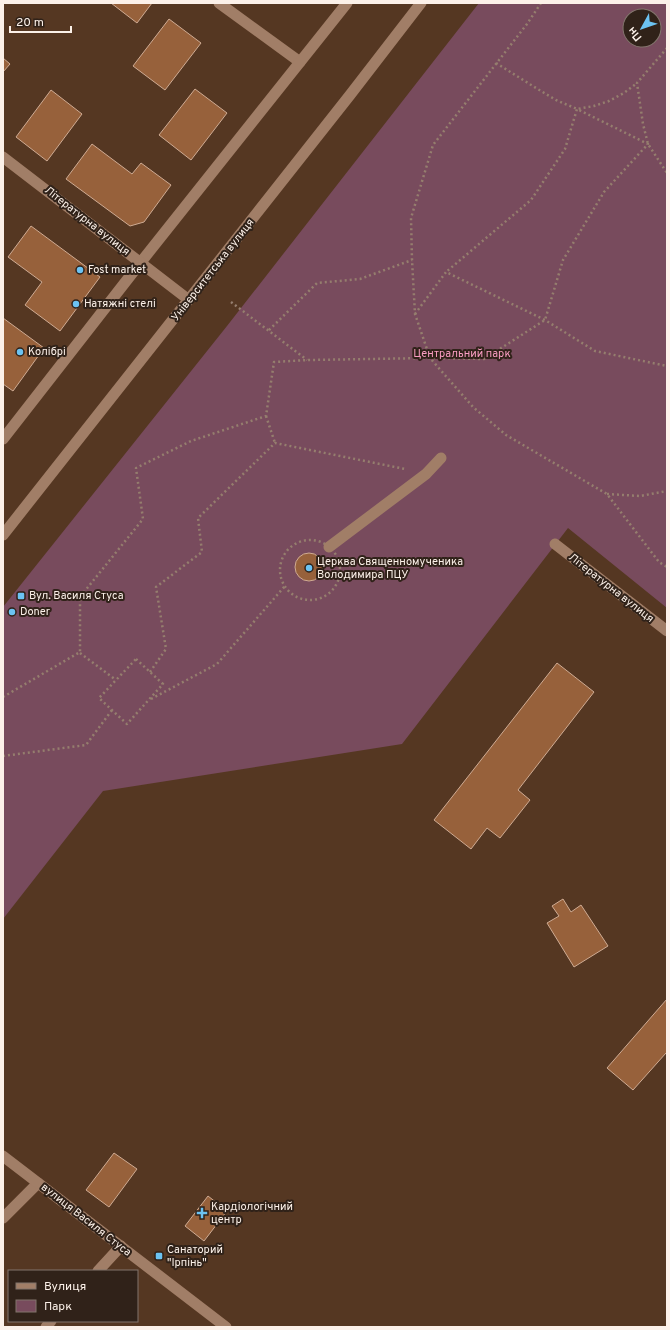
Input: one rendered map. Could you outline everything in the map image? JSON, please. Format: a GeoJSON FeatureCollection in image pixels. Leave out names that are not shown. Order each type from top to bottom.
{"type":"FeatureCollection","features":[{"type":"Feature","properties":{"kind":"main road"},"geometry":{"type":"LineString","coordinates":[[219,3],[300,62]]}},
{"type":"Feature","properties":{"kind":"main road"},"geometry":{"type":"LineString","coordinates":[[4,437],[347,3]]}},
{"type":"Feature","properties":{"kind":"main road","name":"Університетська вулиця"},"geometry":{"type":"LineString","coordinates":[[3,535],[421,3]]}},
{"type":"Feature","properties":{"kind":"main road","name":"Літературна вулиця"},"geometry":{"type":"LineString","coordinates":[[3,156],[189,300]]}},
{"type":"Feature","properties":{"kind":"main road"},"geometry":{"type":"LineString","coordinates":[[329,547],[426,474],[441,458]]}},
{"type":"Feature","properties":{"kind":"main road","name":"Літературна вулиця"},"geometry":{"type":"LineString","coordinates":[[555,544],[667,631]]}},
{"type":"Feature","properties":{"kind":"main road","name":"вулиця Василя Стуса"},"geometry":{"type":"LineString","coordinates":[[3,1156],[226,1327]]}},
{"type":"Feature","properties":{"kind":"main road"},"geometry":{"type":"LineString","coordinates":[[3,1218],[38,1183]]}},
{"type":"Feature","properties":{"kind":"main road"},"geometry":{"type":"LineString","coordinates":[[99,1270],[120,1246]]}},
{"type":"Feature","properties":{"kind":"path"},"geometry":{"type":"LineString","coordinates":[[541,3],[433,145],[411,218],[415,314],[430,358],[473,407],[506,435],[607,494],[659,562],[667,567]]}},
{"type":"Feature","properties":{"kind":"path"},"geometry":{"type":"LineString","coordinates":[[577,109],[594,106],[609,101],[624,93],[637,83],[667,48]]}},
{"type":"Feature","properties":{"kind":"path"},"geometry":{"type":"LineString","coordinates":[[496,63],[556,100],[648,144]]}},
{"type":"Feature","properties":{"kind":"path"},"geometry":{"type":"LineString","coordinates":[[637,83],[643,124],[648,144],[667,173]]}},
{"type":"Feature","properties":{"kind":"path"},"geometry":{"type":"LineString","coordinates":[[415,314],[446,272],[531,200],[565,149],[577,109]]}},
{"type":"Feature","properties":{"kind":"path"},"geometry":{"type":"LineString","coordinates":[[275,443],[266,416],[274,362],[308,360],[484,358],[545,320],[563,260],[604,192],[648,144]]}},
{"type":"Feature","properties":{"kind":"path"},"geometry":{"type":"LineString","coordinates":[[269,330],[317,283],[360,279],[412,260]]}},
{"type":"Feature","properties":{"kind":"path"},"geometry":{"type":"LineString","coordinates":[[446,272],[545,320],[595,351],[667,366]]}},
{"type":"Feature","properties":{"kind":"path"},"geometry":{"type":"LineString","coordinates":[[231,302],[308,360]]}},
{"type":"Feature","properties":{"kind":"path"},"geometry":{"type":"LineString","coordinates":[[80,652],[80,597],[143,519],[136,468],[191,441],[266,416]]}},
{"type":"Feature","properties":{"kind":"path"},"geometry":{"type":"LineString","coordinates":[[275,443],[426,474]]}},
{"type":"Feature","properties":{"kind":"path"},"geometry":{"type":"LineString","coordinates":[[150,672],[166,649],[156,587],[202,552],[198,518],[275,443]]}},
{"type":"Feature","properties":{"kind":"path"},"geometry":{"type":"LineString","coordinates":[[607,494],[640,496],[667,491]]}},
{"type":"Feature","properties":{"kind":"path"},"geometry":{"type":"LineString","coordinates":[[306,540],[318,541],[329,547],[337,556],[340,568],[339,579],[333,589],[325,596],[314,600],[303,599],[293,595],[285,586],[280,575],[280,563],[285,552],[294,544],[306,540]]}},
{"type":"Feature","properties":{"kind":"path"},"geometry":{"type":"LineString","coordinates":[[149,700],[217,664],[285,586]]}},
{"type":"Feature","properties":{"kind":"path"},"geometry":{"type":"LineString","coordinates":[[80,652],[116,680]]}},
{"type":"Feature","properties":{"kind":"path"},"geometry":{"type":"LineString","coordinates":[[3,697],[80,652]]}},
{"type":"Feature","properties":{"kind":"path"},"geometry":{"type":"LineString","coordinates":[[136,659],[163,684],[127,724],[99,698],[116,680],[136,659]]}},
{"type":"Feature","properties":{"kind":"path"},"geometry":{"type":"LineString","coordinates":[[3,756],[86,745],[112,710]]}},
{"type":"Feature","properties":{"kind":"green space","name":"Центральний парк"},"geometry":{"type":"Polygon","coordinates":[[[479,3],[667,3],[667,608],[568,528],[402,744],[103,791],[3,919],[3,607],[227,326],[479,3]]]}},
{"type":"Feature","properties":{"kind":"building"},"geometry":{"type":"Polygon","coordinates":[[[111,3],[152,3],[137,23],[111,3]]]}},
{"type":"Feature","properties":{"kind":"building"},"geometry":{"type":"Polygon","coordinates":[[[169,19],[201,43],[165,90],[133,66],[169,19]]]}},
{"type":"Feature","properties":{"kind":"building"},"geometry":{"type":"Polygon","coordinates":[[[3,58],[10,64],[3,72],[3,58]]]}},
{"type":"Feature","properties":{"kind":"building"},"geometry":{"type":"Polygon","coordinates":[[[195,89],[227,113],[191,160],[159,135],[195,89]]]}},
{"type":"Feature","properties":{"kind":"building"},"geometry":{"type":"Polygon","coordinates":[[[51,90],[82,114],[47,161],[16,137],[51,90]]]}},
{"type":"Feature","properties":{"kind":"building"},"geometry":{"type":"Polygon","coordinates":[[[92,144],[132,174],[141,163],[171,185],[144,222],[130,226],[66,179],[92,144]]]}},
{"type":"Feature","properties":{"kind":"building"},"geometry":{"type":"Polygon","coordinates":[[[31,226],[100,277],[60,331],[25,305],[42,282],[8,257],[31,226]]]}},
{"type":"Feature","properties":{"kind":"building"},"geometry":{"type":"Polygon","coordinates":[[[3,318],[44,348],[13,391],[3,384],[3,318]]]}},
{"type":"Feature","properties":{"kind":"building","name":"Церква Священномученика Володимира ПЦУ"},"geometry":{"type":"Polygon","coordinates":[[[309,553],[319,557],[323,567],[319,577],[309,581],[299,577],[295,567],[299,557],[309,553]]]}},
{"type":"Feature","properties":{"kind":"building"},"geometry":{"type":"Polygon","coordinates":[[[557,663],[594,692],[518,790],[530,800],[500,838],[487,828],[471,849],[434,820],[557,663]]]}},
{"type":"Feature","properties":{"kind":"building"},"geometry":{"type":"Polygon","coordinates":[[[563,899],[571,912],[581,905],[608,946],[574,967],[547,923],[559,916],[552,906],[563,899]]]}},
{"type":"Feature","properties":{"kind":"building"},"geometry":{"type":"Polygon","coordinates":[[[667,999],[667,1054],[666,1053],[633,1090],[607,1068],[667,999]]]}},
{"type":"Feature","properties":{"kind":"building"},"geometry":{"type":"Polygon","coordinates":[[[114,1153],[137,1169],[109,1207],[86,1190],[114,1153]]]}},
{"type":"Feature","properties":{"kind":"building"},"geometry":{"type":"Polygon","coordinates":[[[208,1196],[227,1211],[204,1241],[185,1226],[208,1196]]]}},
{"type":"Feature","properties":{"kind":"place","name":"Fost market"},"geometry":{"type":"Point","coordinates":[80,270]}},
{"type":"Feature","properties":{"kind":"place","name":"Натяжні стелі"},"geometry":{"type":"Point","coordinates":[76,304]}},
{"type":"Feature","properties":{"kind":"place","name":"Колібрі"},"geometry":{"type":"Point","coordinates":[20,352]}},
{"type":"Feature","properties":{"kind":"place","name":"Церква Священномученика Володимира ПЦУ"},"geometry":{"type":"Point","coordinates":[309,568]}},
{"type":"Feature","properties":{"kind":"place","name":"Вул. Василя Стуса"},"geometry":{"type":"Point","coordinates":[21,596]}},
{"type":"Feature","properties":{"kind":"place","name":"Doner"},"geometry":{"type":"Point","coordinates":[12,612]}},
{"type":"Feature","properties":{"kind":"place","name":"Кардіологічний центр"},"geometry":{"type":"Point","coordinates":[202,1213]}},
{"type":"Feature","properties":{"kind":"place","name":"Санаторий \"Ірпінь\""},"geometry":{"type":"Point","coordinates":[159,1256]}}]}
